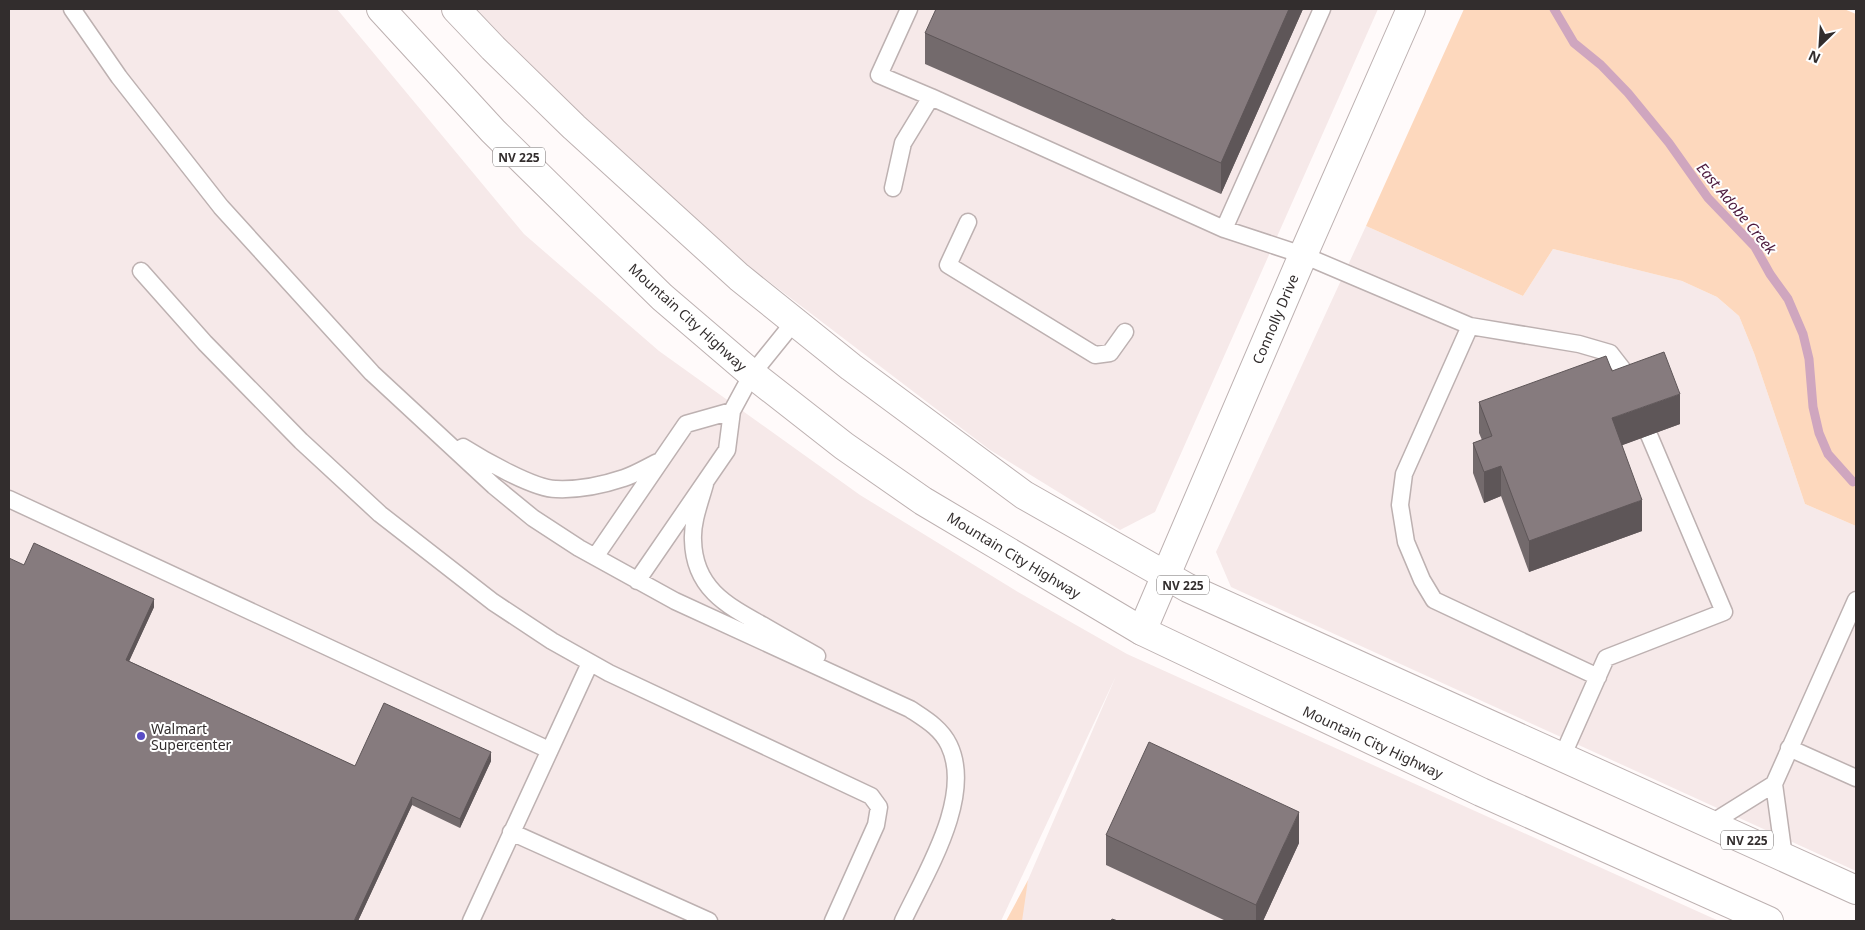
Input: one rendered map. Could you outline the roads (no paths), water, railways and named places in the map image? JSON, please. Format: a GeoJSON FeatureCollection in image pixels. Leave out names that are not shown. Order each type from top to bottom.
{"type":"FeatureCollection","features":[{"type":"Feature","properties":{"kind":"main road","name":"Mountain City Highway"},"geometry":{"type":"LineString","coordinates":[[381,9],[500,138],[662,297],[752,374],[844,446],[923,501],[1142,631],[1481,792],[1769,921]]}},
{"type":"Feature","properties":{"kind":"main road","name":"NV 225"},"geometry":{"type":"LineString","coordinates":[[456,9],[493,48],[618,168],[739,277],[851,367],[1024,495],[1188,588],[1856,890]]}},
{"type":"Feature","properties":{"kind":"main road","name":"Connolly Drive"},"geometry":{"type":"LineString","coordinates":[[1142,631],[1303,254],[1411,9]]}},
{"type":"Feature","properties":{"kind":"lane"},"geometry":{"type":"LineString","coordinates":[[72,9],[119,77],[221,207],[372,373],[494,486],[533,518],[637,581],[675,601],[910,709]]}},
{"type":"Feature","properties":{"kind":"lane"},"geometry":{"type":"LineString","coordinates":[[909,9],[879,75],[1224,229],[1303,254],[1470,326],[1579,344],[1610,353],[1624,371],[1635,393],[1649,435],[1724,612],[1606,658],[1562,757]]}},
{"type":"Feature","properties":{"kind":"lane"},"geometry":{"type":"LineString","coordinates":[[1224,229],[1322,9]]}},
{"type":"Feature","properties":{"kind":"lane"},"geometry":{"type":"LineString","coordinates":[[893,188],[904,143],[931,97]]}},
{"type":"Feature","properties":{"kind":"lane"},"geometry":{"type":"LineString","coordinates":[[968,222],[948,265],[1095,355],[1110,354],[1125,332]]}},
{"type":"Feature","properties":{"kind":"lane"},"geometry":{"type":"LineString","coordinates":[[141,271],[205,343],[301,441],[380,514],[493,602],[552,641],[609,674],[871,796],[879,807],[876,826],[833,921]]}},
{"type":"Feature","properties":{"kind":"lane"},"geometry":{"type":"LineString","coordinates":[[637,581],[727,450],[732,411],[752,374],[794,322]]}},
{"type":"Feature","properties":{"kind":"lane"},"geometry":{"type":"LineString","coordinates":[[1470,326],[1404,474],[1400,505],[1406,542],[1422,580],[1434,600],[1598,677]]}},
{"type":"Feature","properties":{"kind":"lane"},"geometry":{"type":"LineString","coordinates":[[594,556],[686,424],[732,411]]}},
{"type":"Feature","properties":{"kind":"lane"},"geometry":{"type":"LineString","coordinates":[[431,427],[480,458],[524,480],[554,490],[624,478],[658,462]]}},
{"type":"Feature","properties":{"kind":"lane"},"geometry":{"type":"LineString","coordinates":[[705,484],[696,518],[693,539],[696,566],[708,586],[722,602],[910,709],[935,726],[949,744],[955,764],[956,786],[953,810],[943,836],[903,921]]}},
{"type":"Feature","properties":{"kind":"lane"},"geometry":{"type":"LineString","coordinates":[[9,499],[549,750]]}},
{"type":"Feature","properties":{"kind":"lane"},"geometry":{"type":"LineString","coordinates":[[1784,857],[1774,784],[1856,600]]}},
{"type":"Feature","properties":{"kind":"lane"},"geometry":{"type":"LineString","coordinates":[[471,921],[590,663]]}},
{"type":"Feature","properties":{"kind":"lane"},"geometry":{"type":"LineString","coordinates":[[1790,748],[1856,778]]}},
{"type":"Feature","properties":{"kind":"lane"},"geometry":{"type":"LineString","coordinates":[[1710,824],[1774,784]]}},
{"type":"Feature","properties":{"kind":"lane"},"geometry":{"type":"LineString","coordinates":[[512,832],[710,921]]}},
{"type":"Feature","properties":{"kind":"waterway","name":"East Adobe Creek"},"geometry":{"type":"LineString","coordinates":[[1554,9],[1574,43],[1601,65],[1628,93],[1669,143],[1708,198],[1755,247],[1770,274],[1788,299],[1803,334],[1809,359],[1813,407],[1819,433],[1828,454],[1853,482]]}},
{"type":"Feature","properties":{"kind":"place","name":"Walmart Supercenter"},"geometry":{"type":"Point","coordinates":[141,736]}}]}
